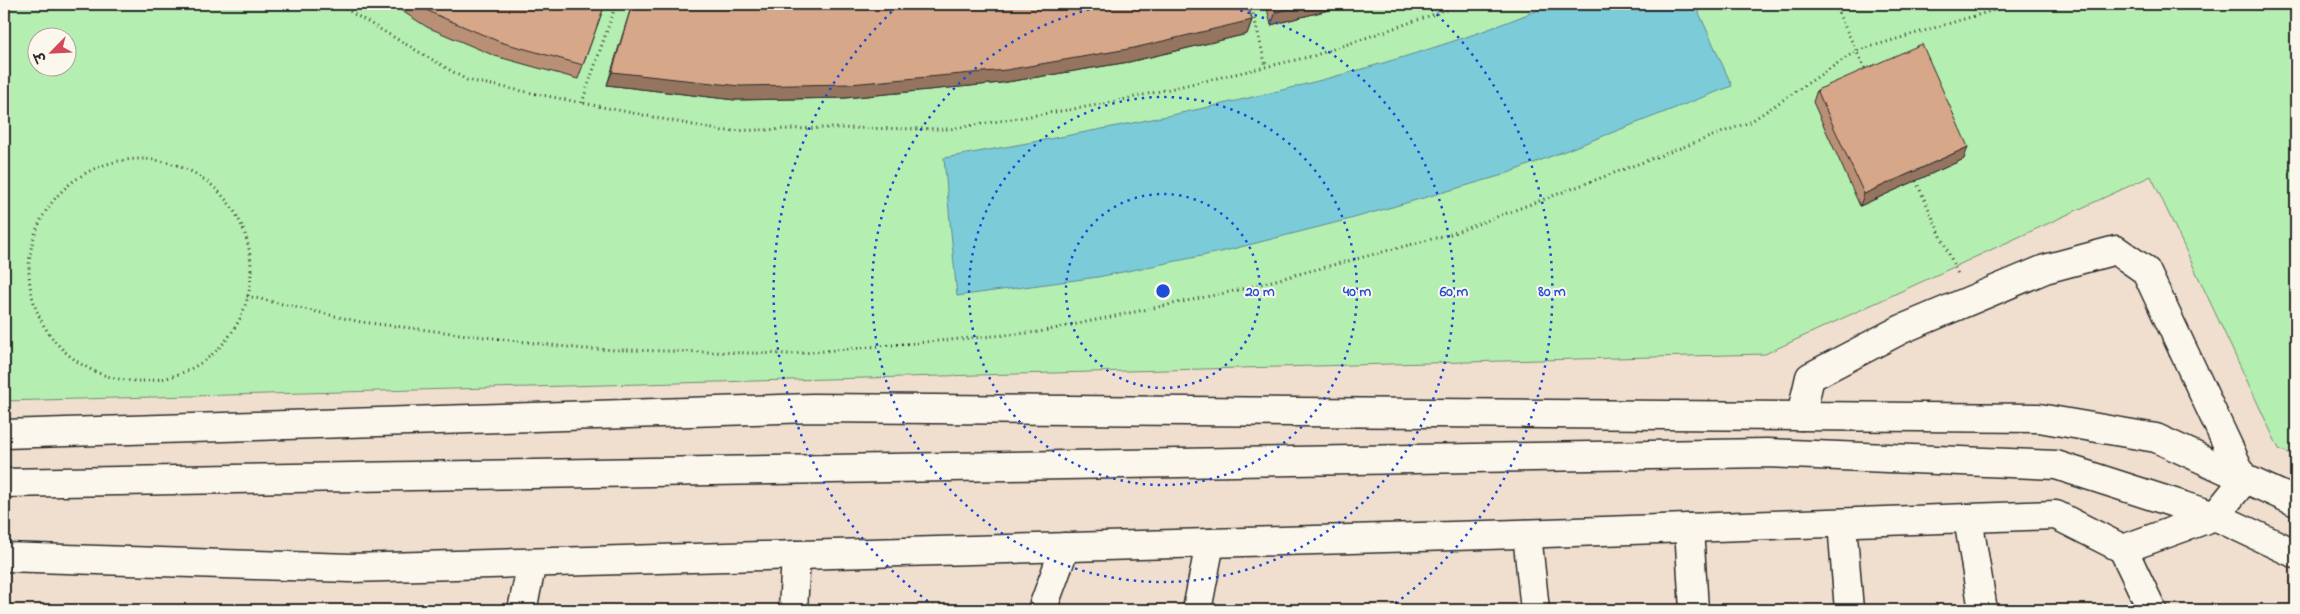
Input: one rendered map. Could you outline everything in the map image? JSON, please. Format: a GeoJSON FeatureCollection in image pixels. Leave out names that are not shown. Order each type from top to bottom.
{"type":"FeatureCollection","features":[{"type":"Feature","properties":{"kind":"street"},"geometry":{"type":"LineString","coordinates":[[1801,416],[1810,377],[1902,329],[1970,300],[2045,269],[2116,250],[2146,271],[2244,480]]}},
{"type":"Feature","properties":{"kind":"street"},"geometry":{"type":"LineString","coordinates":[[4,434],[812,408],[2039,418],[2156,438],[2244,480],[2296,502]]}},
{"type":"Feature","properties":{"kind":"street"},"geometry":{"type":"LineString","coordinates":[[4,483],[1767,453],[2056,465],[2215,516],[2296,554]]}},
{"type":"Feature","properties":{"kind":"street"},"geometry":{"type":"LineString","coordinates":[[2123,549],[2215,516],[2244,480]]}},
{"type":"Feature","properties":{"kind":"street"},"geometry":{"type":"LineString","coordinates":[[4,557],[351,568],[1527,534],[2056,515],[2123,549],[2152,610]]}},
{"type":"Feature","properties":{"kind":"street"},"geometry":{"type":"LineString","coordinates":[[1968,518],[1983,610]]}},
{"type":"Feature","properties":{"kind":"street"},"geometry":{"type":"LineString","coordinates":[[1842,523],[1849,610]]}},
{"type":"Feature","properties":{"kind":"street"},"geometry":{"type":"LineString","coordinates":[[1689,528],[1694,610]]}},
{"type":"Feature","properties":{"kind":"street"},"geometry":{"type":"LineString","coordinates":[[1527,534],[1535,610]]}},
{"type":"Feature","properties":{"kind":"street"},"geometry":{"type":"LineString","coordinates":[[1197,610],[1210,543]]}},
{"type":"Feature","properties":{"kind":"street"},"geometry":{"type":"LineString","coordinates":[[1042,610],[1065,547]]}},
{"type":"Feature","properties":{"kind":"street"},"geometry":{"type":"LineString","coordinates":[[793,610],[796,555]]}},
{"type":"Feature","properties":{"kind":"street"},"geometry":{"type":"LineString","coordinates":[[522,610],[532,563]]}},
{"type":"Feature","properties":{"kind":"path"},"geometry":{"type":"LineString","coordinates":[[337,4],[467,80],[723,131],[826,128],[950,129],[1104,104],[1312,56],[1464,4]]}},
{"type":"Feature","properties":{"kind":"path"},"geometry":{"type":"LineString","coordinates":[[582,103],[616,4]]}},
{"type":"Feature","properties":{"kind":"path"},"geometry":{"type":"LineString","coordinates":[[1251,4],[1266,67]]}},
{"type":"Feature","properties":{"kind":"path"},"geometry":{"type":"LineString","coordinates":[[1834,4],[1868,77]]}},
{"type":"Feature","properties":{"kind":"path"},"geometry":{"type":"LineString","coordinates":[[247,296],[361,322],[584,349],[791,354],[1039,332],[1234,291],[1451,234],[1750,122],[1856,50],[1998,9],[2008,4]]}},
{"type":"Feature","properties":{"kind":"path"},"geometry":{"type":"LineString","coordinates":[[138,157],[180,165],[217,188],[242,224],[252,267],[247,296],[244,311],[221,348],[185,372],[143,382],[100,374],[63,350],[38,314],[28,272],[36,229],[59,192],[95,166],[138,157]]}},
{"type":"Feature","properties":{"kind":"path"},"geometry":{"type":"LineString","coordinates":[[1916,181],[1970,300]]}},
{"type":"Feature","properties":{"kind":"green space"},"geometry":{"type":"Polygon","coordinates":[[[4,4],[2296,4],[2296,456],[2279,449],[2151,176],[1765,354],[4,401],[4,4]]]}},
{"type":"Feature","properties":{"kind":"water"},"geometry":{"type":"Polygon","coordinates":[[[1554,4],[1695,4],[1732,86],[1503,175],[1354,218],[1221,252],[1098,277],[957,296],[944,158],[1075,134],[1270,93],[1399,58],[1475,34],[1554,4]]]}},
{"type":"Feature","properties":{"kind":"building"},"geometry":{"type":"Polygon","coordinates":[[[417,4],[605,4],[583,65],[500,42],[432,13],[417,4]]]}},
{"type":"Feature","properties":{"kind":"building"},"geometry":{"type":"Polygon","coordinates":[[[632,4],[1248,4],[1252,20],[1134,48],[1006,70],[850,84],[740,86],[612,72],[632,4]]]}},
{"type":"Feature","properties":{"kind":"building"},"geometry":{"type":"Polygon","coordinates":[[[1274,4],[1306,4],[1276,12],[1274,4]]]}},
{"type":"Feature","properties":{"kind":"building"},"geometry":{"type":"Polygon","coordinates":[[[1922,44],[1968,147],[1864,194],[1817,90],[1922,44]]]}}]}
